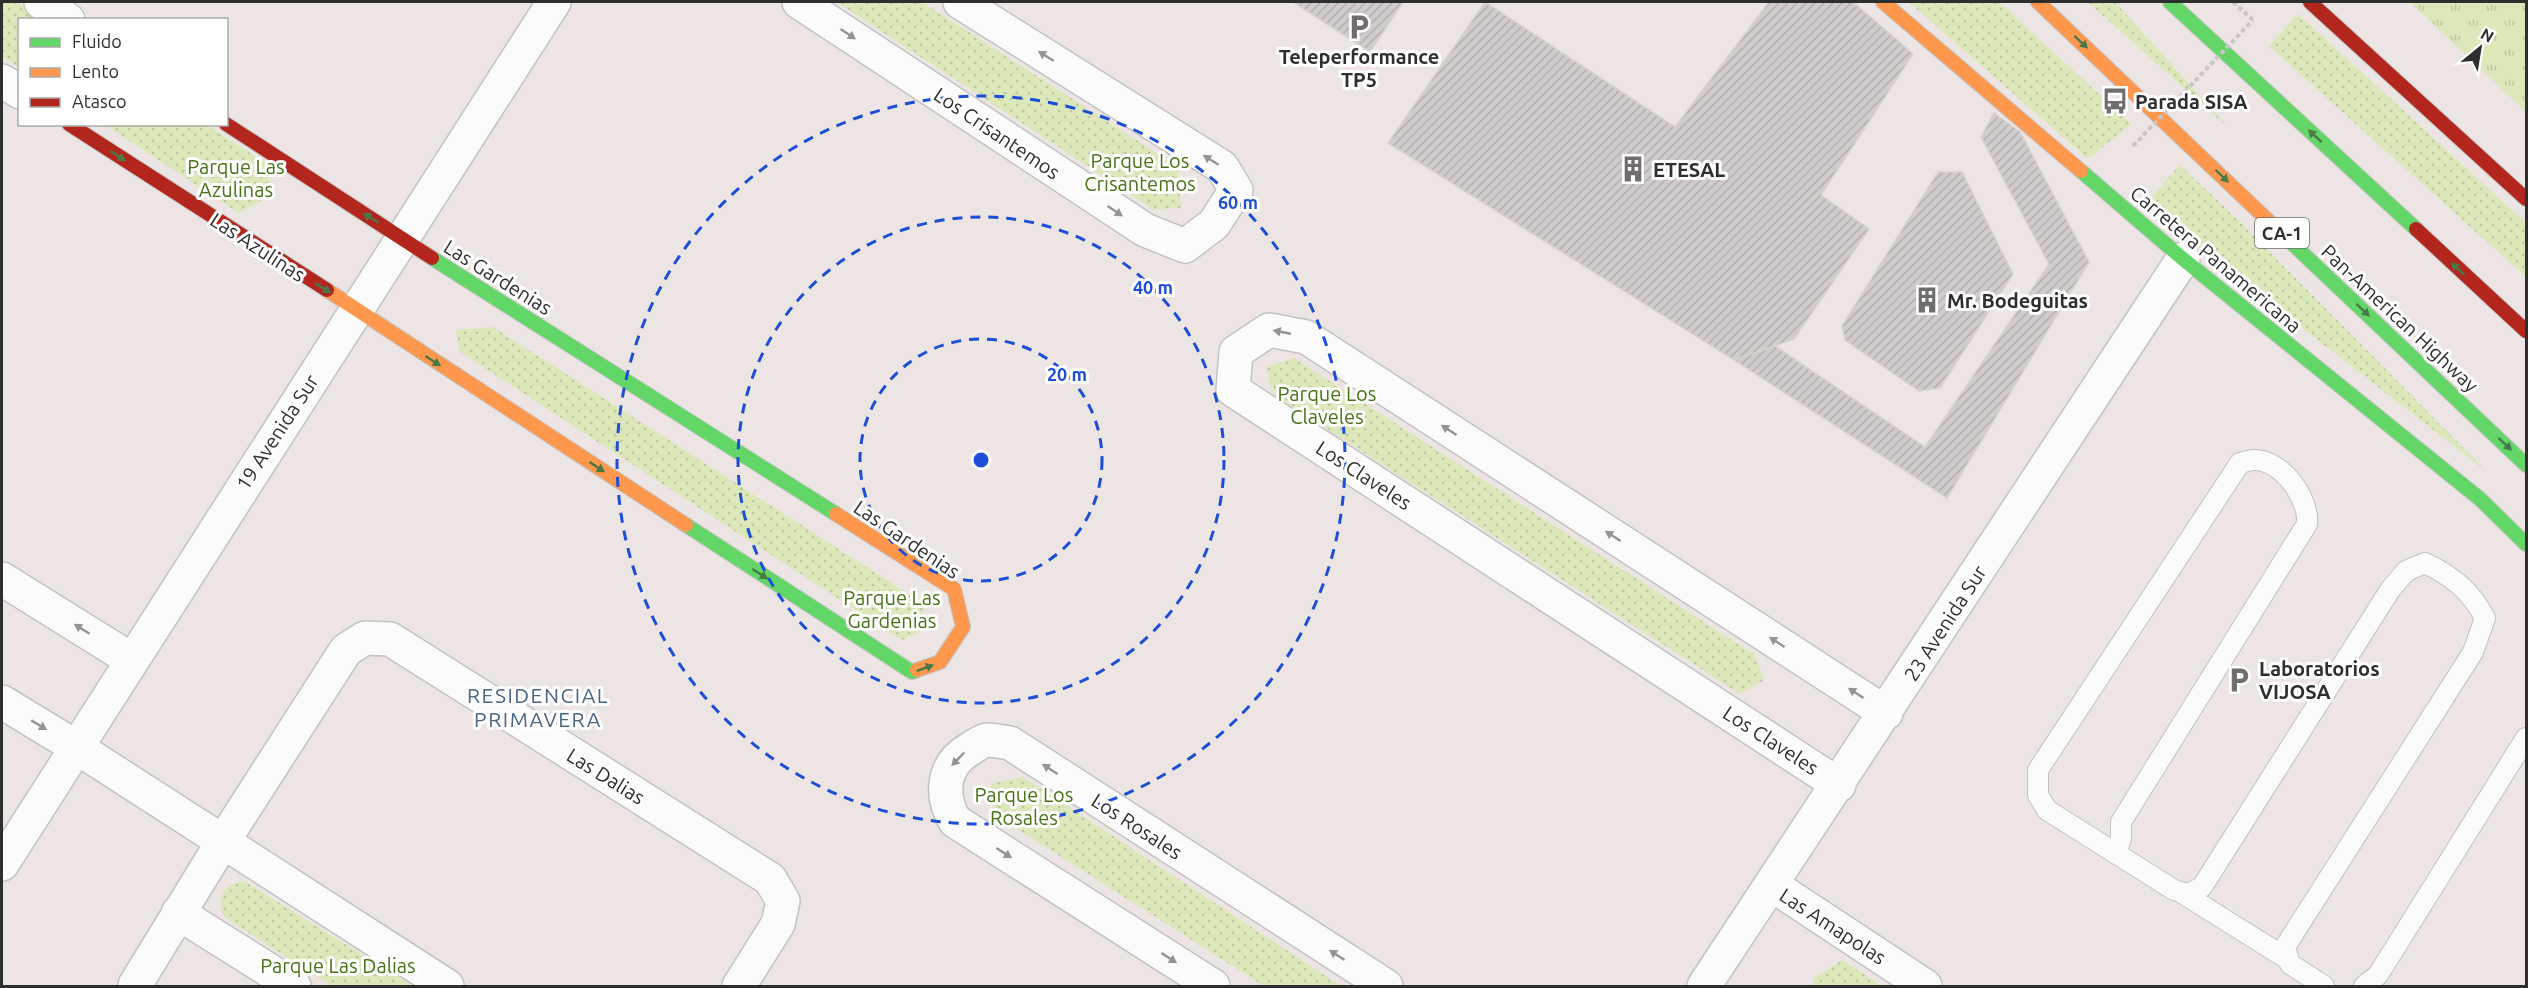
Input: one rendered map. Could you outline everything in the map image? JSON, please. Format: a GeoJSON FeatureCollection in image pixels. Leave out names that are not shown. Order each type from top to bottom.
{"type":"FeatureCollection","features":[{"type":"Feature","properties":{"kind":"street"},"geometry":{"type":"LineString","coordinates":[[41,2],[65,18]]}},
{"type":"Feature","properties":{"kind":"street","name":"19 Avenida Sur"},"geometry":{"type":"LineString","coordinates":[[2,864],[554,2]]}},
{"type":"Feature","properties":{"kind":"street","name":"Los Crisantemos"},"geometry":{"type":"LineString","coordinates":[[799,2],[1145,231],[1185,246],[1214,224],[1236,190],[1222,167],[960,2]]}},
{"type":"Feature","properties":{"kind":"street","name":"Carretera Panamericana"},"geometry":{"type":"LineString","coordinates":[[1883,2],[2183,259],[2480,499],[2526,544]]}},
{"type":"Feature","properties":{"kind":"street","name":"Pan-American Highway"},"geometry":{"type":"LineString","coordinates":[[2038,2],[2526,465]]}},
{"type":"Feature","properties":{"kind":"street"},"geometry":{"type":"LineString","coordinates":[[2170,2],[2526,333]]}},
{"type":"Feature","properties":{"kind":"street"},"geometry":{"type":"LineString","coordinates":[[2310,2],[2526,199]]}},
{"type":"Feature","properties":{"kind":"street"},"geometry":{"type":"LineString","coordinates":[[2,81],[18,91]]}},
{"type":"Feature","properties":{"kind":"street"},"geometry":{"type":"LineString","coordinates":[[228,125],[403,237]]}},
{"type":"Feature","properties":{"kind":"street","name":"Las Azulinas"},"geometry":{"type":"LineString","coordinates":[[72,126],[357,309]]}},
{"type":"Feature","properties":{"kind":"street","name":"Las Gardenias"},"geometry":{"type":"LineString","coordinates":[[357,309],[912,672],[940,662],[963,627],[954,589],[403,237]]}},
{"type":"Feature","properties":{"kind":"street","name":"23 Avenida Sur"},"geometry":{"type":"LineString","coordinates":[[1718,982],[1772,885],[2183,259]]}},
{"type":"Feature","properties":{"kind":"street","name":"Los Claveles"},"geometry":{"type":"LineString","coordinates":[[1839,785],[1233,390],[1236,352],[1269,330],[1306,337],[1886,713]]}},
{"type":"Feature","properties":{"kind":"street"},"geometry":{"type":"LineString","coordinates":[[2,579],[132,660]]}},
{"type":"Feature","properties":{"kind":"street","name":"Las Dalias"},"geometry":{"type":"LineString","coordinates":[[135,986],[178,913],[346,650],[365,638],[390,639],[770,879],[783,901],[778,924],[739,987]]}},
{"type":"Feature","properties":{"kind":"street"},"geometry":{"type":"LineString","coordinates":[[2,702],[76,747],[447,987]]}},
{"type":"Feature","properties":{"kind":"street","name":"Los Rosales"},"geometry":{"type":"LineString","coordinates":[[1213,987],[955,821],[945,796],[946,781],[951,767],[961,754],[985,740],[1010,743],[1386,987]]}},
{"type":"Feature","properties":{"kind":"street","name":"Las Amapolas"},"geometry":{"type":"LineString","coordinates":[[1772,885],[1925,987]]}},
{"type":"Feature","properties":{"kind":"street"},"geometry":{"type":"LineString","coordinates":[[178,913],[294,987]]}},
{"type":"Feature","properties":{"kind":"lane"},"geometry":{"type":"LineString","coordinates":[[2116,854],[2121,838],[2121,822],[2307,524],[2308,513],[2286,475],[2256,459],[2240,463],[2038,770],[2038,795],[2047,810],[2116,854],[2286,958],[2298,970],[2324,987]]}},
{"type":"Feature","properties":{"kind":"lane"},"geometry":{"type":"LineString","coordinates":[[2182,893],[2188,894],[2202,887],[2384,600],[2406,571],[2424,563],[2446,574],[2463,586],[2478,604],[2485,618],[2473,652],[2285,947],[2286,958]]}},
{"type":"Feature","properties":{"kind":"lane"},"geometry":{"type":"LineString","coordinates":[[2364,987],[2378,975],[2526,738]]}},
{"type":"Feature","properties":{"kind":"path"},"geometry":{"type":"LineString","coordinates":[[2133,146],[2253,20],[2233,2]]}},
{"type":"Feature","properties":{"kind":"green space"},"geometry":{"type":"Polygon","coordinates":[[[2,2],[17,2],[42,18],[18,18],[18,67],[2,56],[2,2]]]}},
{"type":"Feature","properties":{"kind":"green space","name":"Parque Los Crisantemos"},"geometry":{"type":"Polygon","coordinates":[[[837,2],[922,2],[1178,167],[1181,208],[1153,209],[837,2]]]}},
{"type":"Feature","properties":{"kind":"green space"},"geometry":{"type":"Polygon","coordinates":[[[1909,2],[1999,2],[2131,124],[2088,159],[1909,2]]]}},
{"type":"Feature","properties":{"kind":"green space"},"geometry":{"type":"Polygon","coordinates":[[[2088,2],[2115,2],[2228,127],[2088,2]]]}},
{"type":"Feature","properties":{"kind":"green space"},"geometry":{"type":"Polygon","coordinates":[[[2410,2],[2526,2],[2526,112],[2410,2]]]}},
{"type":"Feature","properties":{"kind":"green space"},"geometry":{"type":"Polygon","coordinates":[[[2298,14],[2526,223],[2526,277],[2269,46],[2298,14]]]}},
{"type":"Feature","properties":{"kind":"green space","name":"Parque Las Azulinas"},"geometry":{"type":"Polygon","coordinates":[[[107,126],[208,126],[266,163],[271,195],[239,213],[107,126]]]}},
{"type":"Feature","properties":{"kind":"green space"},"geometry":{"type":"Polygon","coordinates":[[[2180,165],[2241,223],[2486,471],[2219,263],[2142,208],[2180,165]]]}},
{"type":"Feature","properties":{"kind":"green space","name":"Parque Las Gardenias"},"geometry":{"type":"Polygon","coordinates":[[[493,327],[924,604],[924,629],[902,640],[460,352],[456,330],[493,327]]]}},
{"type":"Feature","properties":{"kind":"green space","name":"Parque Los Claveles"},"geometry":{"type":"Polygon","coordinates":[[[1294,358],[1755,655],[1764,680],[1740,694],[1273,394],[1266,367],[1294,358]]]}},
{"type":"Feature","properties":{"kind":"green space","name":"Parque Los Rosales"},"geometry":{"type":"Polygon","coordinates":[[[1023,777],[1341,986],[1264,986],[994,814],[991,784],[1023,777]]]}},
{"type":"Feature","properties":{"kind":"green space","name":"Parque Las Dalias"},"geometry":{"type":"Polygon","coordinates":[[[244,881],[412,986],[332,986],[224,917],[221,903],[223,893],[231,885],[244,881]]]}},
{"type":"Feature","properties":{"kind":"green space"},"geometry":{"type":"Polygon","coordinates":[[[1842,960],[1882,986],[1814,986],[1813,979],[1842,960]]]}},
{"type":"Feature","properties":{"kind":"building","name":"Teleperformance TP5"},"geometry":{"type":"Polygon","coordinates":[[[1293,2],[1403,2],[1370,52],[1293,2]]]}},
{"type":"Feature","properties":{"kind":"building","name":"ETESAL"},"geometry":{"type":"Polygon","coordinates":[[[1485,2],[1675,127],[1769,2],[1853,2],[1913,54],[1821,195],[1869,229],[1794,339],[1734,360],[1388,143],[1485,2]]]}},
{"type":"Feature","properties":{"kind":"building"},"geometry":{"type":"Polygon","coordinates":[[[1994,113],[2020,132],[2089,262],[1947,498],[1734,360],[1775,346],[1925,447],[2049,264],[1981,137],[1994,113]]]}},
{"type":"Feature","properties":{"kind":"building","name":"Mr. Bodeguitas"},"geometry":{"type":"Polygon","coordinates":[[[1938,172],[1962,172],[2013,274],[1940,388],[1919,391],[1845,340],[1842,326],[1938,172]]]}},
{"type":"Feature","properties":{"kind":"traffic: fast"},"geometry":{"type":"LineString","coordinates":[[2170,2],[2416,229]]}},
{"type":"Feature","properties":{"kind":"traffic: fast"},"geometry":{"type":"LineString","coordinates":[[2081,171],[2183,259],[2480,499],[2526,544]]}},
{"type":"Feature","properties":{"kind":"traffic: fast"},"geometry":{"type":"LineString","coordinates":[[2277,229],[2526,465]]}},
{"type":"Feature","properties":{"kind":"traffic: fast"},"geometry":{"type":"LineString","coordinates":[[432,258],[836,514]]}},
{"type":"Feature","properties":{"kind":"traffic: fast"},"geometry":{"type":"LineString","coordinates":[[686,525],[912,672],[917,670]]}},
{"type":"Feature","properties":{"kind":"traffic: slow"},"geometry":{"type":"LineString","coordinates":[[1883,2],[2081,171]]}},
{"type":"Feature","properties":{"kind":"traffic: slow"},"geometry":{"type":"LineString","coordinates":[[2038,2],[2277,229]]}},
{"type":"Feature","properties":{"kind":"traffic: slow"},"geometry":{"type":"LineString","coordinates":[[327,290],[686,525]]}},
{"type":"Feature","properties":{"kind":"traffic: slow"},"geometry":{"type":"LineString","coordinates":[[836,514],[954,589],[963,627],[940,662],[917,670]]}},
{"type":"Feature","properties":{"kind":"traffic: jam"},"geometry":{"type":"LineString","coordinates":[[2310,2],[2526,199]]}},
{"type":"Feature","properties":{"kind":"traffic: jam"},"geometry":{"type":"LineString","coordinates":[[228,125],[432,258]]}},
{"type":"Feature","properties":{"kind":"traffic: jam"},"geometry":{"type":"LineString","coordinates":[[72,126],[327,290]]}},
{"type":"Feature","properties":{"kind":"traffic: jam"},"geometry":{"type":"LineString","coordinates":[[2416,229],[2526,331]]}},
{"type":"Feature","properties":{"kind":"place","name":"Teleperformance TP5"},"geometry":{"type":"Point","coordinates":[1359,27]}},
{"type":"Feature","properties":{"kind":"place","name":"Parada SISA"},"geometry":{"type":"Point","coordinates":[2115,101]}},
{"type":"Feature","properties":{"kind":"place","name":"ETESAL"},"geometry":{"type":"Point","coordinates":[1633,169]}},
{"type":"Feature","properties":{"kind":"place","name":"Mr. Bodeguitas"},"geometry":{"type":"Point","coordinates":[1927,300]}},
{"type":"Feature","properties":{"kind":"place","name":"Laboratorios VIJOSA"},"geometry":{"type":"Point","coordinates":[2239,680]}},
{"type":"Feature","properties":{"kind":"district","name":"RESIDENCIAL PRIMAVERA"},"geometry":{"type":"Point","coordinates":[538,707]}}]}
